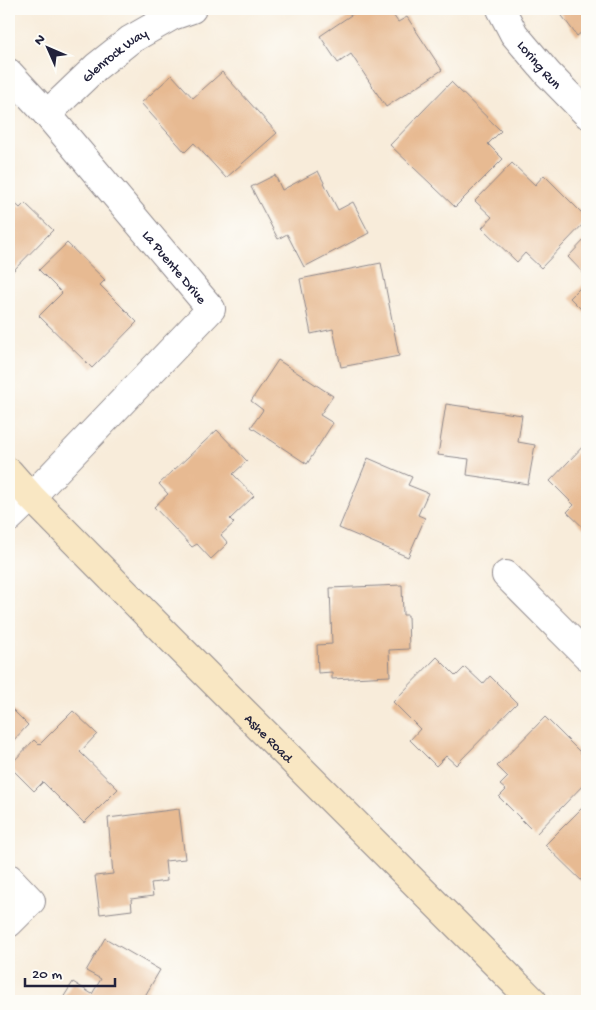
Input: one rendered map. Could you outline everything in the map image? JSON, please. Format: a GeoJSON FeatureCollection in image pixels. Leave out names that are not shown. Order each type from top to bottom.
{"type":"FeatureCollection","features":[{"type":"Feature","properties":{"kind":"street","name":"Glenrock Way"},"geometry":{"type":"LineString","coordinates":[[47,114],[96,67],[130,40],[172,16],[192,9]]}},
{"type":"Feature","properties":{"kind":"street","name":"Loring Run"},"geometry":{"type":"LineString","coordinates":[[500,9],[514,34],[548,74],[587,114]]}},
{"type":"Feature","properties":{"kind":"street","name":"La Puente Drive"},"geometry":{"type":"LineString","coordinates":[[9,73],[47,114],[211,309],[9,518]]}},
{"type":"Feature","properties":{"kind":"street","name":"Ashe Road"},"geometry":{"type":"LineString","coordinates":[[9,472],[170,638],[533,1001]]}},
{"type":"Feature","properties":{"kind":"street"},"geometry":{"type":"LineString","coordinates":[[506,575],[587,656]]}},
{"type":"Feature","properties":{"kind":"street"},"geometry":{"type":"LineString","coordinates":[[9,878],[32,901],[9,923]]}},
{"type":"Feature","properties":{"kind":"building"},"geometry":{"type":"Polygon","coordinates":[[[360,9],[389,9],[398,22],[407,17],[442,70],[386,107],[351,54],[338,63],[320,36],[360,9]]]}},
{"type":"Feature","properties":{"kind":"building"},"geometry":{"type":"Polygon","coordinates":[[[557,9],[587,9],[587,28],[577,36],[557,9]]]}},
{"type":"Feature","properties":{"kind":"building"},"geometry":{"type":"Polygon","coordinates":[[[222,72],[277,133],[226,178],[194,143],[185,152],[141,103],[172,75],[193,98],[222,72]]]}},
{"type":"Feature","properties":{"kind":"building"},"geometry":{"type":"Polygon","coordinates":[[[451,82],[501,131],[488,144],[503,159],[455,207],[390,145],[451,82]]]}},
{"type":"Feature","properties":{"kind":"building"},"geometry":{"type":"Polygon","coordinates":[[[512,163],[535,185],[544,175],[587,218],[541,268],[525,253],[517,262],[482,228],[492,217],[475,201],[512,163]]]}},
{"type":"Feature","properties":{"kind":"building"},"geometry":{"type":"Polygon","coordinates":[[[318,171],[338,210],[353,202],[369,233],[304,267],[287,234],[278,239],[251,187],[275,175],[282,190],[318,171]]]}},
{"type":"Feature","properties":{"kind":"building"},"geometry":{"type":"Polygon","coordinates":[[[9,198],[20,208],[25,203],[53,230],[9,275],[9,198]]]}},
{"type":"Feature","properties":{"kind":"building"},"geometry":{"type":"Polygon","coordinates":[[[587,237],[587,277],[568,257],[587,237]]]}},
{"type":"Feature","properties":{"kind":"building"},"geometry":{"type":"Polygon","coordinates":[[[67,243],[105,280],[100,285],[137,322],[92,368],[39,316],[62,293],[39,270],[67,243]]]}},
{"type":"Feature","properties":{"kind":"building"},"geometry":{"type":"Polygon","coordinates":[[[381,263],[399,356],[341,367],[333,329],[311,334],[300,279],[381,263]]]}},
{"type":"Feature","properties":{"kind":"building"},"geometry":{"type":"Polygon","coordinates":[[[587,281],[587,315],[570,298],[587,281]]]}},
{"type":"Feature","properties":{"kind":"building"},"geometry":{"type":"Polygon","coordinates":[[[278,360],[333,396],[320,415],[333,423],[307,464],[251,427],[263,410],[251,401],[278,360]]]}},
{"type":"Feature","properties":{"kind":"building"},"geometry":{"type":"Polygon","coordinates":[[[446,404],[522,415],[518,442],[535,445],[528,484],[467,475],[469,459],[438,455],[446,404]]]}},
{"type":"Feature","properties":{"kind":"building"},"geometry":{"type":"Polygon","coordinates":[[[217,430],[247,461],[233,474],[254,496],[230,519],[234,523],[221,535],[228,543],[211,559],[197,544],[192,547],[154,507],[168,494],[159,484],[217,430]]]}},
{"type":"Feature","properties":{"kind":"building"},"geometry":{"type":"Polygon","coordinates":[[[587,442],[587,531],[567,512],[574,505],[550,481],[587,442]]]}},
{"type":"Feature","properties":{"kind":"building"},"geometry":{"type":"Polygon","coordinates":[[[368,458],[412,477],[408,485],[428,493],[418,515],[425,518],[408,557],[339,528],[368,458]]]}},
{"type":"Feature","properties":{"kind":"building"},"geometry":{"type":"Polygon","coordinates":[[[402,585],[403,615],[408,615],[409,649],[389,650],[390,676],[332,679],[332,672],[318,673],[317,645],[332,644],[330,588],[402,585]]]}},
{"type":"Feature","properties":{"kind":"building"},"geometry":{"type":"Polygon","coordinates":[[[437,657],[456,676],[465,667],[483,684],[490,676],[517,703],[456,765],[446,756],[436,766],[410,740],[420,729],[393,702],[437,657]]]}},
{"type":"Feature","properties":{"kind":"building"},"geometry":{"type":"Polygon","coordinates":[[[9,706],[28,725],[9,745],[9,706]]]}},
{"type":"Feature","properties":{"kind":"building"},"geometry":{"type":"Polygon","coordinates":[[[73,711],[97,734],[80,752],[118,789],[84,823],[43,782],[34,791],[9,766],[34,740],[39,745],[73,711]]]}},
{"type":"Feature","properties":{"kind":"building"},"geometry":{"type":"Polygon","coordinates":[[[545,717],[587,759],[587,781],[536,834],[499,797],[506,790],[500,785],[508,777],[497,766],[545,717]]]}},
{"type":"Feature","properties":{"kind":"building"},"geometry":{"type":"Polygon","coordinates":[[[587,803],[587,886],[545,845],[587,803]]]}},
{"type":"Feature","properties":{"kind":"building"},"geometry":{"type":"Polygon","coordinates":[[[179,809],[185,859],[165,861],[167,881],[151,883],[153,896],[131,899],[132,910],[100,914],[95,876],[113,874],[108,818],[179,809]]]}},
{"type":"Feature","properties":{"kind":"building"},"geometry":{"type":"Polygon","coordinates":[[[105,938],[160,970],[142,1001],[61,1001],[73,982],[92,994],[101,979],[86,971],[105,938]]]}}]}
